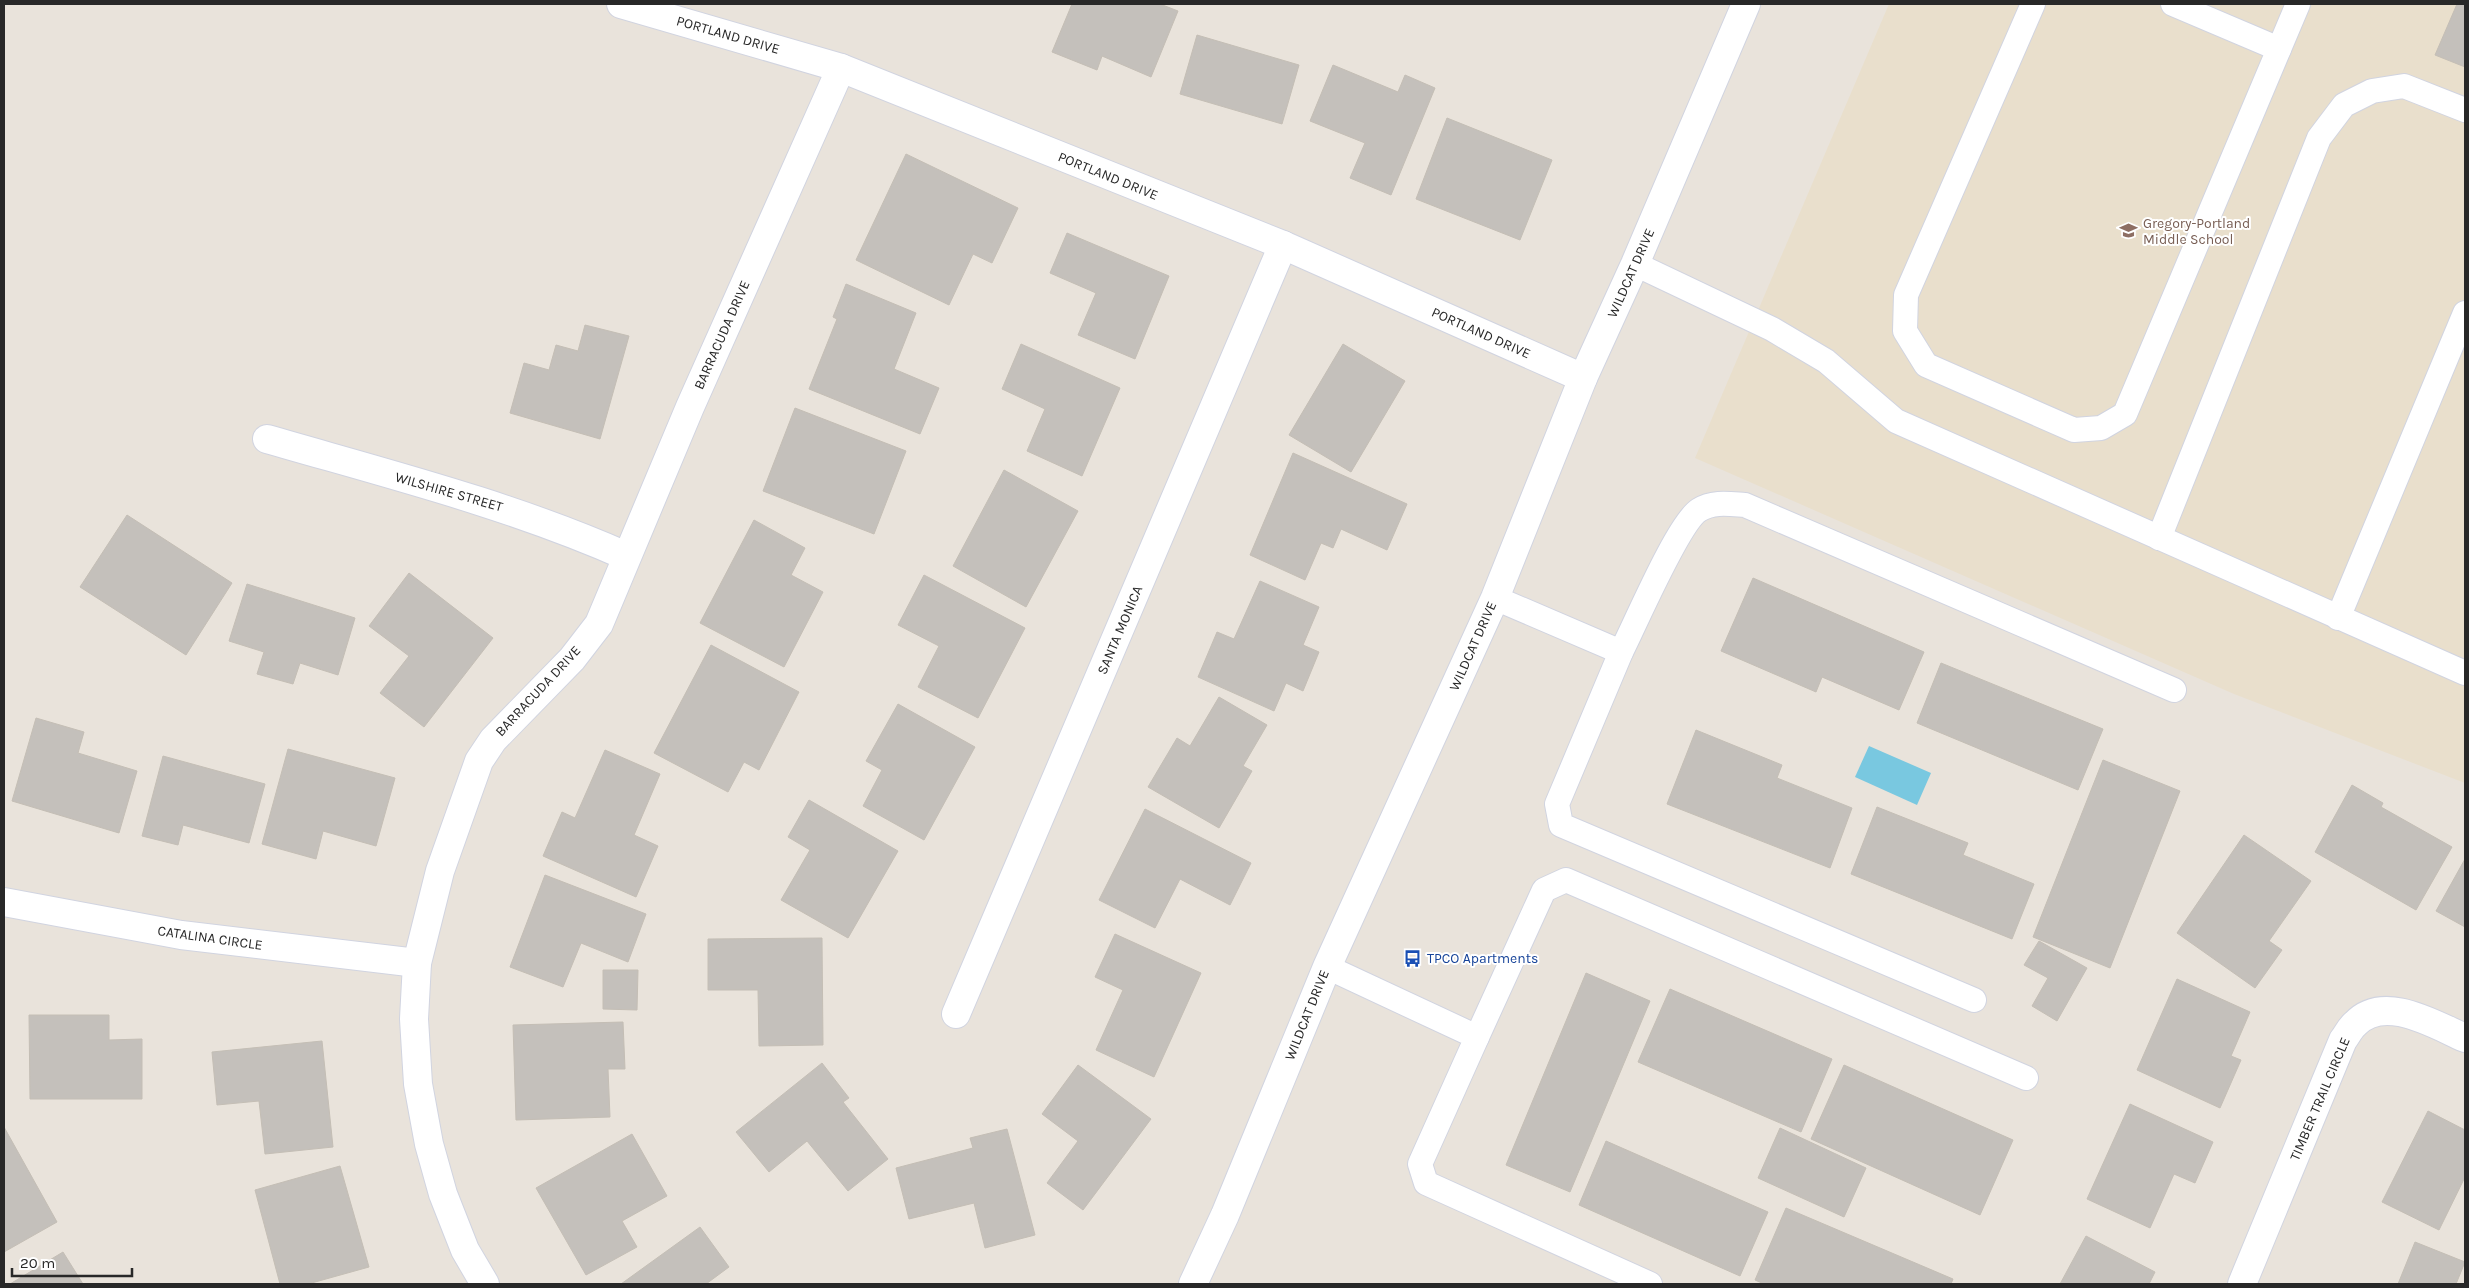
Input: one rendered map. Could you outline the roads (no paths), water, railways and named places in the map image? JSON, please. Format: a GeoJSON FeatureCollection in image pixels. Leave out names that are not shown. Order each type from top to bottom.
{"type":"FeatureCollection","features":[{"type":"Feature","properties":{"kind":"street","name":"PORTLAND DRIVE"},"geometry":{"type":"LineString","coordinates":[[621,4],[842,68],[1283,245],[1583,378]]}},
{"type":"Feature","properties":{"kind":"street","name":"WILDCAT DRIVE"},"geometry":{"type":"LineString","coordinates":[[1193,1284],[1225,1215],[1327,967],[1495,598],[1583,378],[1635,264],[1746,4]]}},
{"type":"Feature","properties":{"kind":"street","name":"BARRACUDA DRIVE"},"geometry":{"type":"LineString","coordinates":[[485,1284],[464,1250],[443,1194],[429,1144],[418,1084],[414,1019],[417,963],[440,871],[479,761],[507,723],[572,659],[599,624],[694,398],[842,68]]}},
{"type":"Feature","properties":{"kind":"street","name":"SANTA MONICA"},"geometry":{"type":"LineString","coordinates":[[956,1014],[1283,245]]}},
{"type":"Feature","properties":{"kind":"street","name":"WILSHIRE STREET"},"geometry":{"type":"LineString","coordinates":[[267,439],[510,510],[574,533],[626,556]]}},
{"type":"Feature","properties":{"kind":"street","name":"CATALINA CIRCLE"},"geometry":{"type":"LineString","coordinates":[[4,902],[180,935],[417,963]]}},
{"type":"Feature","properties":{"kind":"street","name":"TIMBER TRAIL CIRCLE"},"geometry":{"type":"LineString","coordinates":[[2242,1284],[2343,1040],[2356,1022],[2376,1012],[2395,1011],[2418,1017],[2465,1038]]}},
{"type":"Feature","properties":{"kind":"lane"},"geometry":{"type":"LineString","coordinates":[[2033,4],[1906,295],[1905,331],[1926,365],[2074,430],[2101,428],[2125,414],[2298,4]]}},
{"type":"Feature","properties":{"kind":"lane"},"geometry":{"type":"LineString","coordinates":[[2173,4],[2279,49]]}},
{"type":"Feature","properties":{"kind":"lane"},"geometry":{"type":"LineString","coordinates":[[2159,538],[2319,138],[2344,105],[2372,92],[2404,86],[2465,110]]}},
{"type":"Feature","properties":{"kind":"lane"},"geometry":{"type":"LineString","coordinates":[[1635,264],[1772,329],[1826,361],[1896,421],[2465,673]]}},
{"type":"Feature","properties":{"kind":"lane"},"geometry":{"type":"LineString","coordinates":[[2338,618],[2465,313]]}},
{"type":"Feature","properties":{"kind":"lane"},"geometry":{"type":"LineString","coordinates":[[1974,1000],[1561,825],[1557,804],[1621,652],[1682,530],[1699,510],[1720,503],[1745,505],[2174,690]]}},
{"type":"Feature","properties":{"kind":"lane"},"geometry":{"type":"LineString","coordinates":[[1495,598],[1621,652]]}},
{"type":"Feature","properties":{"kind":"lane"},"geometry":{"type":"LineString","coordinates":[[1650,1284],[1426,1183],[1420,1164],[1544,890],[1566,880],[2026,1078]]}},
{"type":"Feature","properties":{"kind":"lane"},"geometry":{"type":"LineString","coordinates":[[1327,967],[1477,1037]]}},
{"type":"Feature","properties":{"kind":"water"},"geometry":{"type":"Polygon","coordinates":[[[1869,746],[1931,773],[1917,805],[1855,777],[1869,746]]]}},
{"type":"Feature","properties":{"kind":"place","name":"Gregory-Portland Middle School"},"geometry":{"type":"Point","coordinates":[2129,231]}},
{"type":"Feature","properties":{"kind":"place","name":"TPCO Apartments"},"geometry":{"type":"Point","coordinates":[1413,958]}}]}
